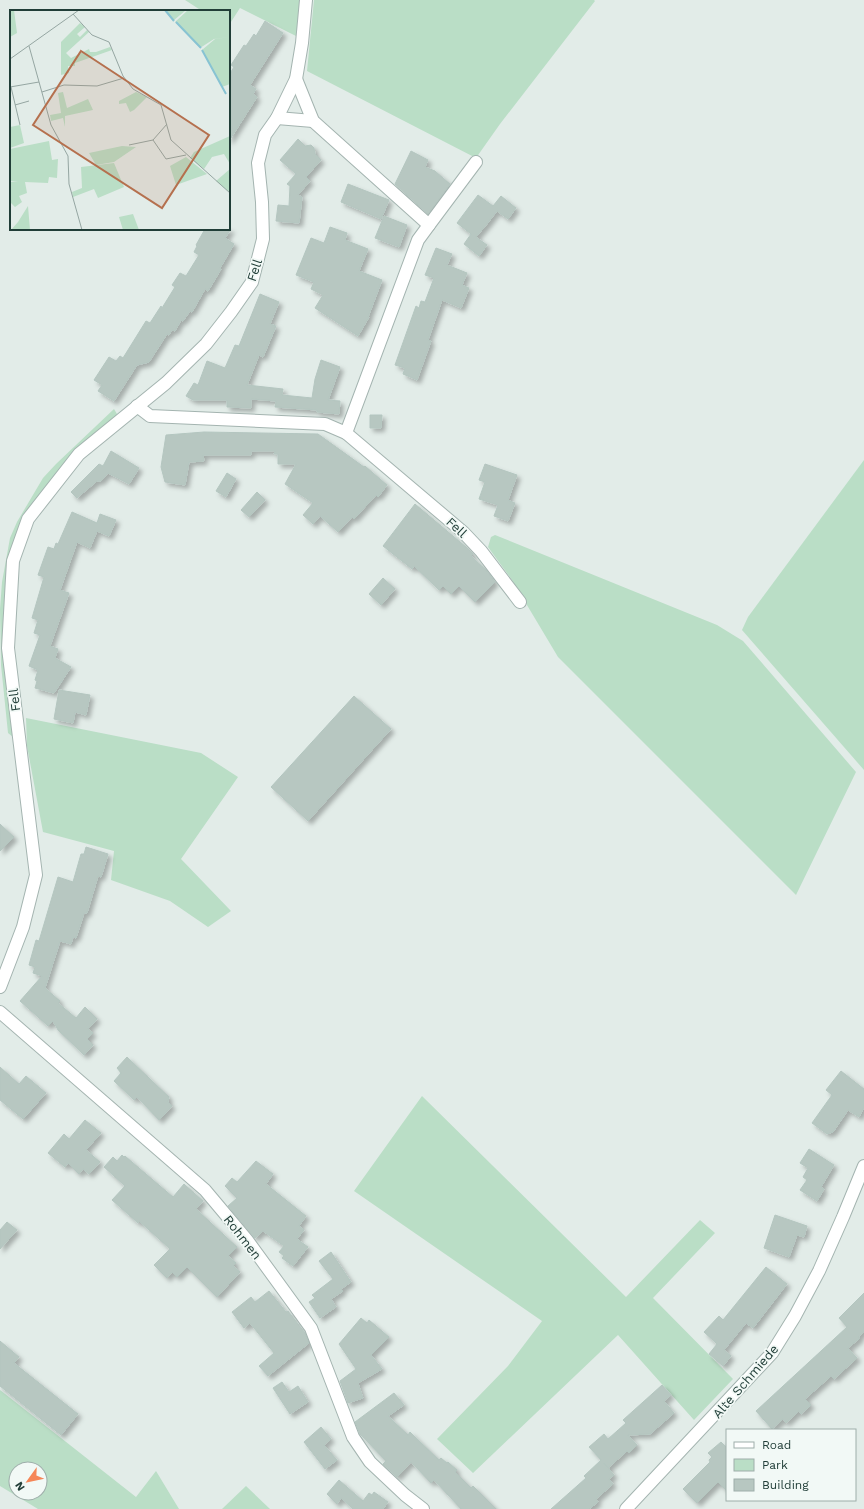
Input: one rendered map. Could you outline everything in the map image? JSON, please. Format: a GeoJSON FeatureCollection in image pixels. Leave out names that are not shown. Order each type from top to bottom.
{"type":"FeatureCollection","features":[{"type":"Feature","properties":{"kind":"street","name":"Fell"},"geometry":{"type":"LineString","coordinates":[[0,987],[22,927],[36,875],[8,648],[13,561],[28,519],[79,454],[166,383],[206,344],[252,282],[263,239],[262,202],[258,163],[265,135],[277,118],[296,79],[302,43],[306,0]]}},
{"type":"Feature","properties":{"kind":"street"},"geometry":{"type":"LineString","coordinates":[[296,79],[313,121],[429,225]]}},
{"type":"Feature","properties":{"kind":"street"},"geometry":{"type":"LineString","coordinates":[[277,118],[313,121]]}},
{"type":"Feature","properties":{"kind":"street"},"geometry":{"type":"LineString","coordinates":[[346,433],[418,240],[476,162]]}},
{"type":"Feature","properties":{"kind":"street","name":"Fell"},"geometry":{"type":"LineString","coordinates":[[137,406],[150,416],[325,424],[346,433],[463,532],[481,551],[520,602]]}},
{"type":"Feature","properties":{"kind":"street","name":"Rohmen"},"geometry":{"type":"LineString","coordinates":[[0,1012],[205,1190],[247,1240],[311,1328],[353,1437],[370,1462],[405,1495],[423,1509]]}},
{"type":"Feature","properties":{"kind":"street","name":"Alte Schmiede"},"geometry":{"type":"LineString","coordinates":[[626,1509],[772,1353],[795,1316],[819,1271],[844,1217],[864,1166]]}},
{"type":"Feature","properties":{"kind":"green space"},"geometry":{"type":"Polygon","coordinates":[[[185,0],[303,0],[298,37],[240,8],[230,23],[230,10],[200,10],[185,0]]]}},
{"type":"Feature","properties":{"kind":"green space"},"geometry":{"type":"Polygon","coordinates":[[[314,0],[595,1],[500,124],[476,158],[307,71],[314,0]]]}},
{"type":"Feature","properties":{"kind":"green space"},"geometry":{"type":"Polygon","coordinates":[[[114,409],[117,414],[116,418],[42,498],[9,579],[13,737],[8,733],[1,665],[0,609],[2,582],[10,538],[17,522],[43,478],[114,409]]]}},
{"type":"Feature","properties":{"kind":"green space"},"geometry":{"type":"Polygon","coordinates":[[[864,460],[864,770],[742,630],[748,617],[864,460]]]}},
{"type":"Feature","properties":{"kind":"green space"},"geometry":{"type":"Polygon","coordinates":[[[495,535],[717,625],[743,641],[856,772],[796,895],[558,657],[512,580],[488,547],[491,537],[495,535]]]}},
{"type":"Feature","properties":{"kind":"green space"},"geometry":{"type":"Polygon","coordinates":[[[26,718],[201,753],[238,777],[181,859],[231,911],[208,927],[170,901],[111,880],[114,851],[43,832],[27,746],[26,718]]]}},
{"type":"Feature","properties":{"kind":"green space"},"geometry":{"type":"Polygon","coordinates":[[[422,1096],[626,1297],[700,1220],[715,1233],[653,1298],[733,1379],[694,1420],[618,1335],[473,1473],[437,1439],[508,1366],[542,1321],[354,1191],[422,1096]]]}},
{"type":"Feature","properties":{"kind":"green space"},"geometry":{"type":"Polygon","coordinates":[[[0,1390],[136,1497],[156,1471],[179,1509],[38,1509],[25,1501],[48,1501],[48,1461],[8,1461],[8,1491],[0,1486],[0,1390]]]}},
{"type":"Feature","properties":{"kind":"green space"},"geometry":{"type":"Polygon","coordinates":[[[246,1486],[270,1509],[222,1509],[246,1486]]]}},
{"type":"Feature","properties":{"kind":"building"},"geometry":{"type":"Polygon","coordinates":[[[265,21],[283,33],[250,85],[256,89],[253,94],[257,97],[230,139],[230,73],[234,67],[231,65],[244,45],[246,46],[254,34],[256,36],[265,21]]]}},
{"type":"Feature","properties":{"kind":"building"},"geometry":{"type":"Polygon","coordinates":[[[298,139],[305,146],[311,145],[314,148],[315,154],[321,160],[306,177],[310,181],[298,195],[302,197],[299,223],[276,221],[278,205],[289,206],[290,186],[287,184],[296,174],[280,160],[298,139]]]}},
{"type":"Feature","properties":{"kind":"building"},"geometry":{"type":"Polygon","coordinates":[[[411,151],[428,160],[425,167],[435,171],[450,184],[428,214],[395,184],[411,151]]]}},
{"type":"Feature","properties":{"kind":"building"},"geometry":{"type":"Polygon","coordinates":[[[348,184],[389,200],[381,219],[341,202],[348,184]]]}},
{"type":"Feature","properties":{"kind":"building"},"geometry":{"type":"Polygon","coordinates":[[[478,195],[493,206],[501,196],[516,208],[508,219],[497,211],[476,237],[487,245],[479,256],[464,244],[471,234],[457,223],[478,195]]]}},
{"type":"Feature","properties":{"kind":"building"},"geometry":{"type":"Polygon","coordinates":[[[384,216],[407,225],[399,247],[375,238],[384,216]]]}},
{"type":"Feature","properties":{"kind":"building"},"geometry":{"type":"Polygon","coordinates":[[[330,227],[347,233],[345,240],[368,249],[359,271],[382,280],[369,317],[358,336],[315,308],[323,295],[311,289],[314,282],[296,275],[311,238],[324,243],[330,227]]]}},
{"type":"Feature","properties":{"kind":"building"},"geometry":{"type":"Polygon","coordinates":[[[231,229],[225,238],[234,244],[208,291],[205,289],[192,312],[190,311],[183,321],[181,320],[175,331],[172,330],[169,335],[167,334],[149,362],[137,365],[114,401],[98,391],[102,385],[94,380],[109,357],[116,361],[120,356],[123,358],[146,321],[150,323],[161,306],[162,308],[175,287],[172,285],[180,273],[186,276],[199,255],[194,252],[197,246],[196,245],[204,230],[231,229]]]}},
{"type":"Feature","properties":{"kind":"building"},"geometry":{"type":"Polygon","coordinates":[[[436,248],[452,254],[447,265],[467,273],[462,285],[469,288],[461,308],[442,300],[428,340],[431,341],[417,380],[403,374],[405,368],[395,365],[416,306],[419,308],[421,301],[425,302],[434,278],[425,275],[436,248]]]}},
{"type":"Feature","properties":{"kind":"building"},"geometry":{"type":"Polygon","coordinates":[[[260,294],[279,302],[270,324],[276,326],[263,357],[259,355],[247,385],[283,389],[282,395],[312,398],[315,379],[321,360],[340,367],[328,400],[340,401],[339,414],[317,412],[317,410],[275,407],[276,401],[251,399],[251,408],[227,407],[227,400],[193,400],[186,396],[194,383],[198,385],[207,361],[225,368],[235,345],[239,346],[260,294]]]}},
{"type":"Feature","properties":{"kind":"building"},"geometry":{"type":"Polygon","coordinates":[[[370,415],[382,415],[381,428],[370,428],[370,415]]]}},
{"type":"Feature","properties":{"kind":"building"},"geometry":{"type":"Polygon","coordinates":[[[204,432],[318,434],[364,467],[365,466],[387,485],[378,497],[376,495],[354,519],[352,517],[338,532],[320,516],[313,524],[303,515],[313,503],[285,484],[296,464],[278,464],[278,454],[274,454],[275,451],[251,451],[251,455],[203,455],[204,461],[189,462],[185,485],[165,482],[161,467],[166,435],[204,432]]]}},
{"type":"Feature","properties":{"kind":"building"},"geometry":{"type":"Polygon","coordinates":[[[111,451],[139,468],[129,484],[108,473],[101,481],[97,481],[77,498],[71,492],[99,464],[103,466],[111,451]]]}},
{"type":"Feature","properties":{"kind":"building"},"geometry":{"type":"Polygon","coordinates":[[[485,464],[517,475],[508,500],[515,503],[508,521],[494,516],[498,505],[479,499],[485,482],[479,480],[485,464]]]}},
{"type":"Feature","properties":{"kind":"building"},"geometry":{"type":"Polygon","coordinates":[[[227,473],[236,479],[226,497],[216,491],[227,473]]]}},
{"type":"Feature","properties":{"kind":"building"},"geometry":{"type":"Polygon","coordinates":[[[257,492],[265,500],[249,517],[241,510],[257,492]]]}},
{"type":"Feature","properties":{"kind":"building"},"geometry":{"type":"Polygon","coordinates":[[[415,504],[466,547],[473,554],[471,556],[487,571],[495,582],[475,602],[459,586],[451,594],[443,586],[439,590],[414,566],[412,569],[383,546],[415,504]]]}},
{"type":"Feature","properties":{"kind":"building"},"geometry":{"type":"Polygon","coordinates":[[[72,512],[97,523],[100,514],[116,520],[109,536],[97,531],[90,548],[77,542],[60,590],[69,593],[50,646],[58,649],[55,658],[71,667],[54,693],[35,688],[37,681],[35,680],[38,670],[29,666],[40,635],[34,633],[38,620],[32,618],[44,577],[38,575],[48,547],[54,549],[56,543],[58,544],[72,512]]]}},
{"type":"Feature","properties":{"kind":"building"},"geometry":{"type":"Polygon","coordinates":[[[383,578],[395,589],[381,605],[369,594],[383,578]]]}},
{"type":"Feature","properties":{"kind":"building"},"geometry":{"type":"Polygon","coordinates":[[[59,690],[90,695],[86,715],[75,712],[73,723],[54,719],[59,690]]]}},
{"type":"Feature","properties":{"kind":"building"},"geometry":{"type":"Polygon","coordinates":[[[354,696],[391,729],[308,821],[271,787],[354,696]]]}},
{"type":"Feature","properties":{"kind":"building"},"geometry":{"type":"Polygon","coordinates":[[[0,824],[14,837],[0,851],[0,824]]]}},
{"type":"Feature","properties":{"kind":"building"},"geometry":{"type":"Polygon","coordinates":[[[86,847],[108,854],[101,877],[98,876],[87,913],[84,913],[76,938],[73,937],[71,944],[60,941],[45,988],[60,1001],[58,1003],[76,1018],[85,1007],[97,1019],[88,1029],[93,1033],[87,1039],[93,1045],[84,1055],[58,1030],[53,1021],[48,1026],[20,1001],[42,976],[33,973],[35,967],[29,965],[36,940],[39,941],[58,877],[73,882],[81,854],[84,854],[86,847]]]}},
{"type":"Feature","properties":{"kind":"building"},"geometry":{"type":"Polygon","coordinates":[[[127,1057],[169,1097],[168,1102],[172,1106],[159,1120],[137,1097],[134,1100],[114,1081],[121,1073],[117,1068],[127,1057]]]}},
{"type":"Feature","properties":{"kind":"building"},"geometry":{"type":"Polygon","coordinates":[[[0,1067],[19,1084],[26,1076],[46,1093],[23,1119],[0,1100],[0,1067]]]}},
{"type":"Feature","properties":{"kind":"building"},"geometry":{"type":"Polygon","coordinates":[[[841,1071],[864,1089],[864,1107],[859,1117],[848,1110],[833,1132],[827,1134],[812,1123],[832,1095],[826,1090],[841,1071]]]}},
{"type":"Feature","properties":{"kind":"building"},"geometry":{"type":"Polygon","coordinates":[[[85,1120],[101,1133],[86,1150],[100,1162],[89,1174],[83,1169],[79,1174],[68,1163],[65,1167],[48,1153],[64,1134],[69,1139],[85,1120]]]}},
{"type":"Feature","properties":{"kind":"building"},"geometry":{"type":"Polygon","coordinates":[[[809,1149],[834,1165],[821,1187],[824,1189],[817,1201],[800,1190],[807,1180],[803,1177],[808,1168],[800,1163],[809,1149]]]}},
{"type":"Feature","properties":{"kind":"building"},"geometry":{"type":"Polygon","coordinates":[[[122,1155],[173,1197],[184,1184],[203,1201],[196,1209],[237,1247],[228,1256],[236,1263],[233,1266],[240,1272],[217,1297],[187,1267],[177,1277],[172,1272],[167,1278],[154,1265],[170,1249],[139,1221],[138,1223],[112,1200],[125,1186],[104,1167],[113,1157],[117,1161],[122,1155]]]}},
{"type":"Feature","properties":{"kind":"building"},"geometry":{"type":"Polygon","coordinates":[[[256,1161],[273,1174],[266,1184],[306,1216],[299,1226],[304,1230],[297,1239],[308,1247],[293,1266],[282,1258],[284,1256],[279,1252],[284,1246],[263,1231],[255,1238],[228,1206],[237,1198],[225,1186],[232,1178],[237,1182],[256,1161]]]}},
{"type":"Feature","properties":{"kind":"building"},"geometry":{"type":"Polygon","coordinates":[[[775,1215],[807,1226],[804,1237],[797,1235],[789,1257],[764,1248],[775,1215]]]}},
{"type":"Feature","properties":{"kind":"building"},"geometry":{"type":"Polygon","coordinates":[[[7,1222],[17,1230],[0,1249],[0,1230],[7,1222]]]}},
{"type":"Feature","properties":{"kind":"building"},"geometry":{"type":"Polygon","coordinates":[[[331,1252],[351,1282],[341,1289],[343,1291],[331,1299],[336,1307],[320,1318],[309,1302],[315,1298],[312,1295],[333,1279],[319,1261],[331,1252]]]}},
{"type":"Feature","properties":{"kind":"building"},"geometry":{"type":"Polygon","coordinates":[[[766,1267],[787,1284],[753,1328],[746,1323],[724,1350],[731,1356],[723,1366],[709,1354],[717,1344],[704,1332],[719,1316],[723,1320],[766,1267]]]}},
{"type":"Feature","properties":{"kind":"building"},"geometry":{"type":"Polygon","coordinates":[[[269,1291],[286,1312],[288,1311],[305,1333],[309,1343],[268,1376],[259,1366],[274,1353],[250,1323],[244,1328],[232,1312],[251,1297],[255,1302],[269,1291]]]}},
{"type":"Feature","properties":{"kind":"building"},"geometry":{"type":"Polygon","coordinates":[[[864,1293],[864,1332],[858,1337],[860,1338],[848,1348],[857,1358],[834,1379],[831,1376],[805,1399],[811,1405],[801,1414],[799,1411],[786,1423],[783,1419],[772,1429],[756,1411],[847,1327],[839,1318],[864,1293]]]}},
{"type":"Feature","properties":{"kind":"building"},"geometry":{"type":"Polygon","coordinates":[[[361,1318],[367,1323],[369,1320],[389,1337],[371,1355],[382,1369],[358,1383],[363,1398],[348,1403],[340,1381],[356,1369],[339,1344],[361,1318]]]}},
{"type":"Feature","properties":{"kind":"building"},"geometry":{"type":"Polygon","coordinates":[[[0,1341],[19,1357],[14,1363],[78,1414],[61,1435],[0,1386],[0,1341]]]}},
{"type":"Feature","properties":{"kind":"building"},"geometry":{"type":"Polygon","coordinates":[[[282,1382],[289,1392],[298,1386],[308,1402],[290,1414],[273,1388],[282,1382]]]}},
{"type":"Feature","properties":{"kind":"building"},"geometry":{"type":"Polygon","coordinates":[[[662,1385],[671,1395],[664,1401],[674,1413],[650,1434],[628,1435],[637,1445],[629,1453],[627,1451],[608,1468],[614,1475],[609,1479],[613,1484],[596,1499],[598,1502],[589,1509],[551,1509],[586,1478],[584,1476],[601,1460],[589,1447],[604,1434],[608,1439],[626,1423],[623,1420],[662,1385]]]}},
{"type":"Feature","properties":{"kind":"building"},"geometry":{"type":"Polygon","coordinates":[[[394,1393],[404,1405],[388,1416],[408,1435],[410,1432],[439,1460],[441,1458],[447,1463],[448,1462],[457,1470],[455,1472],[471,1488],[473,1486],[496,1509],[461,1509],[434,1480],[431,1483],[411,1462],[397,1477],[383,1464],[386,1461],[360,1434],[355,1422],[394,1393]]]}},
{"type":"Feature","properties":{"kind":"building"},"geometry":{"type":"Polygon","coordinates":[[[321,1427],[331,1439],[324,1445],[337,1460],[325,1469],[304,1442],[321,1427]]]}},
{"type":"Feature","properties":{"kind":"building"},"geometry":{"type":"Polygon","coordinates":[[[721,1442],[726,1447],[726,1490],[718,1482],[697,1503],[683,1489],[710,1462],[709,1460],[712,1457],[708,1453],[721,1442]]]}},
{"type":"Feature","properties":{"kind":"building"},"geometry":{"type":"Polygon","coordinates":[[[339,1480],[363,1501],[369,1493],[372,1495],[374,1492],[388,1502],[383,1509],[353,1509],[341,1498],[337,1504],[327,1494],[339,1480]]]}}]}
